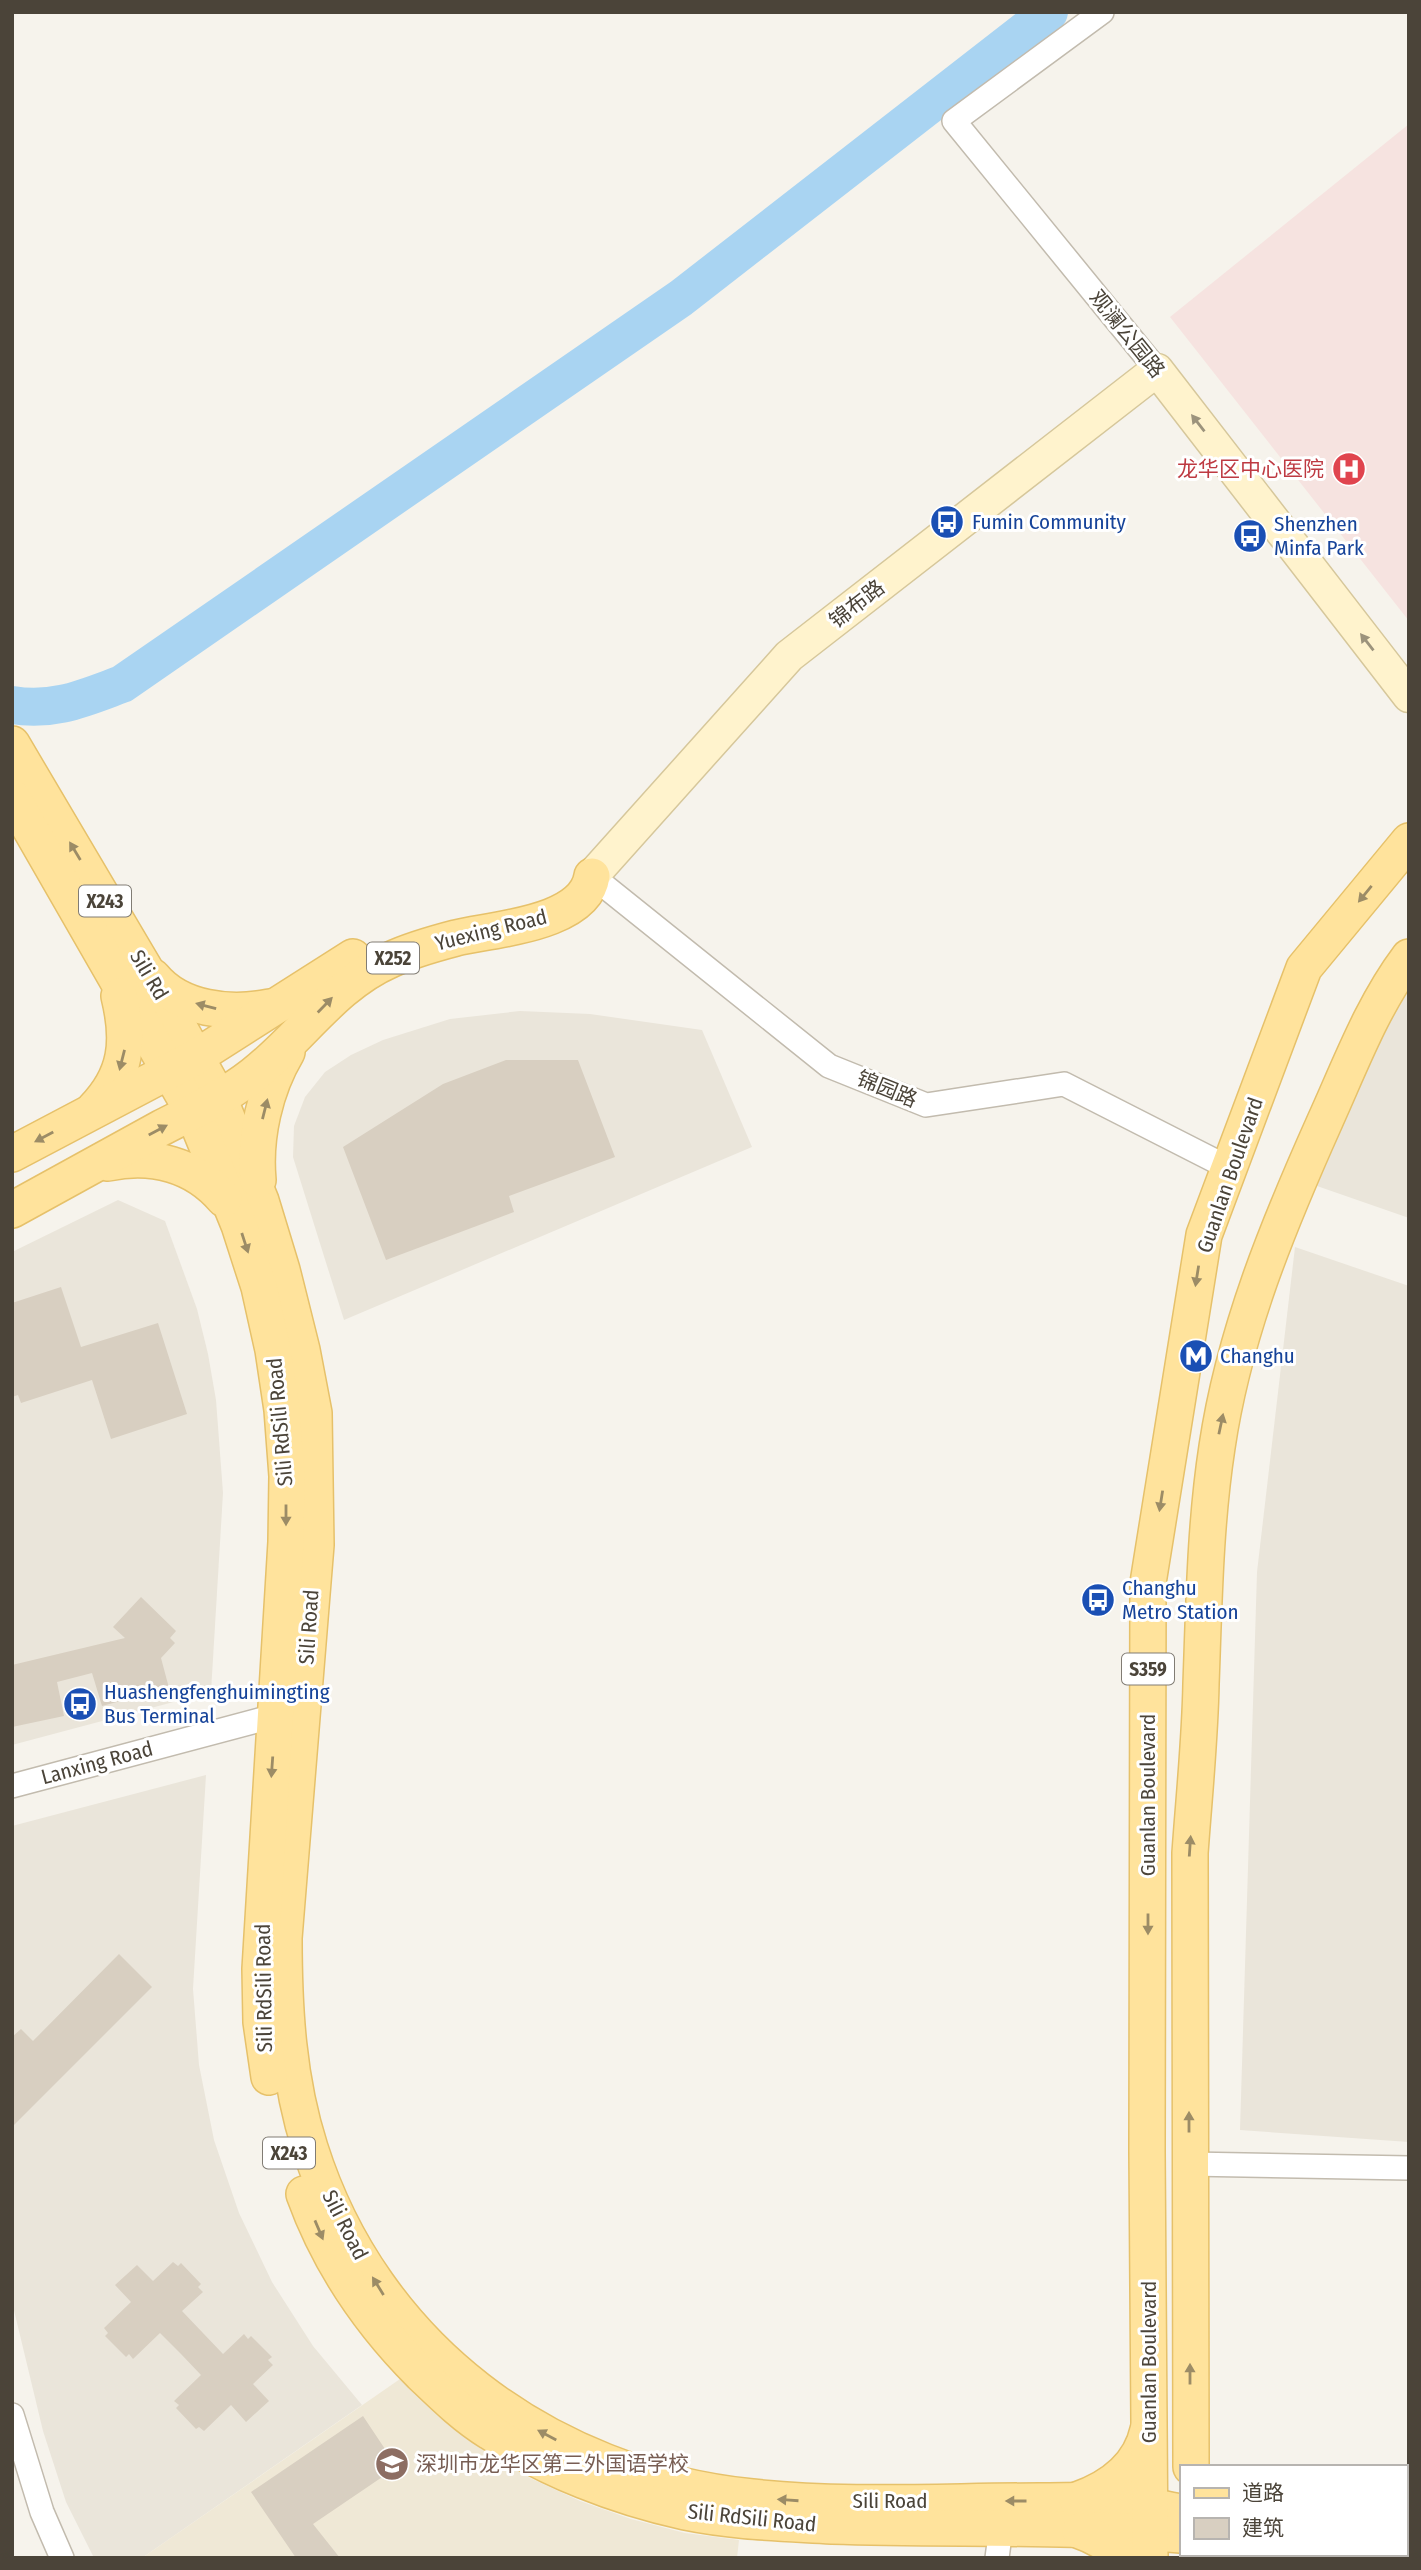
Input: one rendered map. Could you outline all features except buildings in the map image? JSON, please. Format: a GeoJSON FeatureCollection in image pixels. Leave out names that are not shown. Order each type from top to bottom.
{"type":"FeatureCollection","features":[{"type":"Feature","properties":{"kind":"main road","name":"观澜公园路"},"geometry":{"type":"LineString","coordinates":[[1157,370],[1409,696]]}},
{"type":"Feature","properties":{"kind":"main road","name":"锦布路"},"geometry":{"type":"LineString","coordinates":[[592,876],[789,656],[1157,370]]}},
{"type":"Feature","properties":{"kind":"main road","name":"Sili Rd"},"geometry":{"type":"LineString","coordinates":[[12,744],[127,966],[206,1105]]}},
{"type":"Feature","properties":{"kind":"main road","name":"Sili Rd"},"geometry":{"type":"LineString","coordinates":[[12,797],[127,966]]}},
{"type":"Feature","properties":{"kind":"main road","name":"Guanlan Boulevard"},"geometry":{"type":"LineString","coordinates":[[1162,2529],[1149,2427],[1148,1583],[1204,1235],[1304,968],[1409,841]]}},
{"type":"Feature","properties":{"kind":"main road","name":"Yuexing Road"},"geometry":{"type":"LineString","coordinates":[[12,1154],[183,1065],[377,944],[431,928],[512,914],[566,895],[592,876]]}},
{"type":"Feature","properties":{"kind":"main road","name":"Yuexing Road"},"geometry":{"type":"LineString","coordinates":[[12,1210],[206,1105],[254,1075],[335,995],[361,975],[421,948],[510,928],[552,915],[572,906],[586,895],[592,876]]}},
{"type":"Feature","properties":{"kind":"main road","name":"Guanlan Boulevard"},"geometry":{"type":"LineString","coordinates":[[1191,2465],[1190,1853],[1198,1757],[1208,1517],[1217,1445],[1232,1371],[1251,1300],[1279,1227],[1361,1042],[1393,977],[1409,957]]}},
{"type":"Feature","properties":{"kind":"main road"},"geometry":{"type":"LineString","coordinates":[[88,1114],[107,1096],[118,1076],[126,1041],[120,1000],[127,966],[179,997],[222,1010],[247,1011],[272,1006],[295,995]]}},
{"type":"Feature","properties":{"kind":"main road"},"geometry":{"type":"LineString","coordinates":[[94,1166],[123,1160],[149,1159],[173,1164],[246,1204],[257,1171],[258,1143],[271,1086],[300,1031]]}},
{"type":"Feature","properties":{"kind":"main road","name":"Sili Road"},"geometry":{"type":"LineString","coordinates":[[206,1105],[246,1204],[282,1270],[299,1336],[314,1413],[316,1545],[289,1712],[284,1995],[289,2053],[310,2148],[329,2196],[355,2248],[385,2296],[422,2341],[467,2382],[505,2410],[599,2460],[641,2476],[750,2497],[806,2501],[1072,2515],[1115,2501],[1162,2529]]}},
{"type":"Feature","properties":{"kind":"main road","name":"Sili RdSili Road"},"geometry":{"type":"LineString","coordinates":[[289,1712],[260,1969],[261,2022],[266,2063],[289,2153],[327,2248],[349,2287],[375,2324],[399,2351],[450,2402],[489,2432],[535,2458],[636,2499],[686,2512],[749,2522],[866,2527],[999,2543],[1072,2515]]}},
{"type":"Feature","properties":{"kind":"main road"},"geometry":{"type":"LineString","coordinates":[[1190,2420],[1198,2444],[1210,2465]]}},
{"type":"Feature","properties":{"kind":"main road"},"geometry":{"type":"LineString","coordinates":[[1125,2558],[1112,2546],[1093,2535],[1072,2515],[1128,2469],[1145,2444],[1149,2427]]}},
{"type":"Feature","properties":{"kind":"street","name":"观澜公园路"},"geometry":{"type":"LineString","coordinates":[[1102,12],[954,121],[1157,370]]}},
{"type":"Feature","properties":{"kind":"street","name":"锦园路"},"geometry":{"type":"LineString","coordinates":[[592,876],[829,1066],[926,1105],[1064,1084],[1229,1168]]}},
{"type":"Feature","properties":{"kind":"street","name":"Lanxing Road"},"geometry":{"type":"LineString","coordinates":[[12,1786],[289,1712]]}},
{"type":"Feature","properties":{"kind":"street"},"geometry":{"type":"LineString","coordinates":[[1189,2164],[1409,2168]]}},
{"type":"Feature","properties":{"kind":"street"},"geometry":{"type":"LineString","coordinates":[[12,2415],[42,2512],[62,2558]]}},
{"type":"Feature","properties":{"kind":"shaded area","name":"龙华区中心医院"},"geometry":{"type":"Polygon","coordinates":[[[1409,124],[1409,621],[1170,317],[1409,124]]]}},
{"type":"Feature","properties":{"kind":"shaded area"},"geometry":{"type":"Polygon","coordinates":[[[1409,983],[1409,1218],[1317,1186],[1397,1000],[1409,983]]]}},
{"type":"Feature","properties":{"kind":"shaded area"},"geometry":{"type":"Polygon","coordinates":[[[520,1011],[590,1014],[702,1030],[752,1147],[344,1320],[293,1157],[294,1126],[305,1097],[325,1072],[351,1055],[383,1040],[450,1019],[520,1011]]]}},
{"type":"Feature","properties":{"kind":"shaded area"},"geometry":{"type":"Polygon","coordinates":[[[118,1200],[165,1221],[197,1309],[208,1354],[216,1400],[223,1493],[211,1692],[12,1745],[12,1252],[118,1200]]]}},
{"type":"Feature","properties":{"kind":"shaded area"},"geometry":{"type":"Polygon","coordinates":[[[1295,1247],[1409,1286],[1409,2142],[1240,2130],[1257,1572],[1295,1247]]]}},
{"type":"Feature","properties":{"kind":"shaded area"},"geometry":{"type":"Polygon","coordinates":[[[206,1775],[193,1989],[199,2065],[214,2140],[239,2213],[272,2282],[313,2346],[362,2405],[142,2558],[94,2558],[66,2502],[43,2431],[12,2302],[12,1826],[206,1775]]]}},
{"type":"Feature","properties":{"kind":"shaded area","name":"深圳市龙华区第三外国语学校"},"geometry":{"type":"Polygon","coordinates":[[[400,2379],[440,2417],[483,2450],[530,2478],[580,2501],[631,2519],[685,2533],[739,2540],[737,2558],[142,2558],[400,2379]]]}},
{"type":"Feature","properties":{"kind":"waterway"},"geometry":{"type":"LineString","coordinates":[[12,705],[55,705],[82,699],[122,684],[681,298],[1049,12]]}},
{"type":"Feature","properties":{"kind":"place","name":"龙华区中心医院"},"geometry":{"type":"Point","coordinates":[1349,469]}},
{"type":"Feature","properties":{"kind":"place","name":"Fumin Community"},"geometry":{"type":"Point","coordinates":[947,522]}},
{"type":"Feature","properties":{"kind":"place","name":"Shenzhen Minfa Park"},"geometry":{"type":"Point","coordinates":[1250,536]}},
{"type":"Feature","properties":{"kind":"place","name":"Changhu"},"geometry":{"type":"Point","coordinates":[1196,1356]}},
{"type":"Feature","properties":{"kind":"place","name":"Changhu Metro Station"},"geometry":{"type":"Point","coordinates":[1098,1600]}},
{"type":"Feature","properties":{"kind":"place","name":"Huashengfenghuimingting Bus Terminal"},"geometry":{"type":"Point","coordinates":[80,1704]}},
{"type":"Feature","properties":{"kind":"place","name":"深圳市龙华区第三外国语学校"},"geometry":{"type":"Point","coordinates":[392,2464]}}]}
